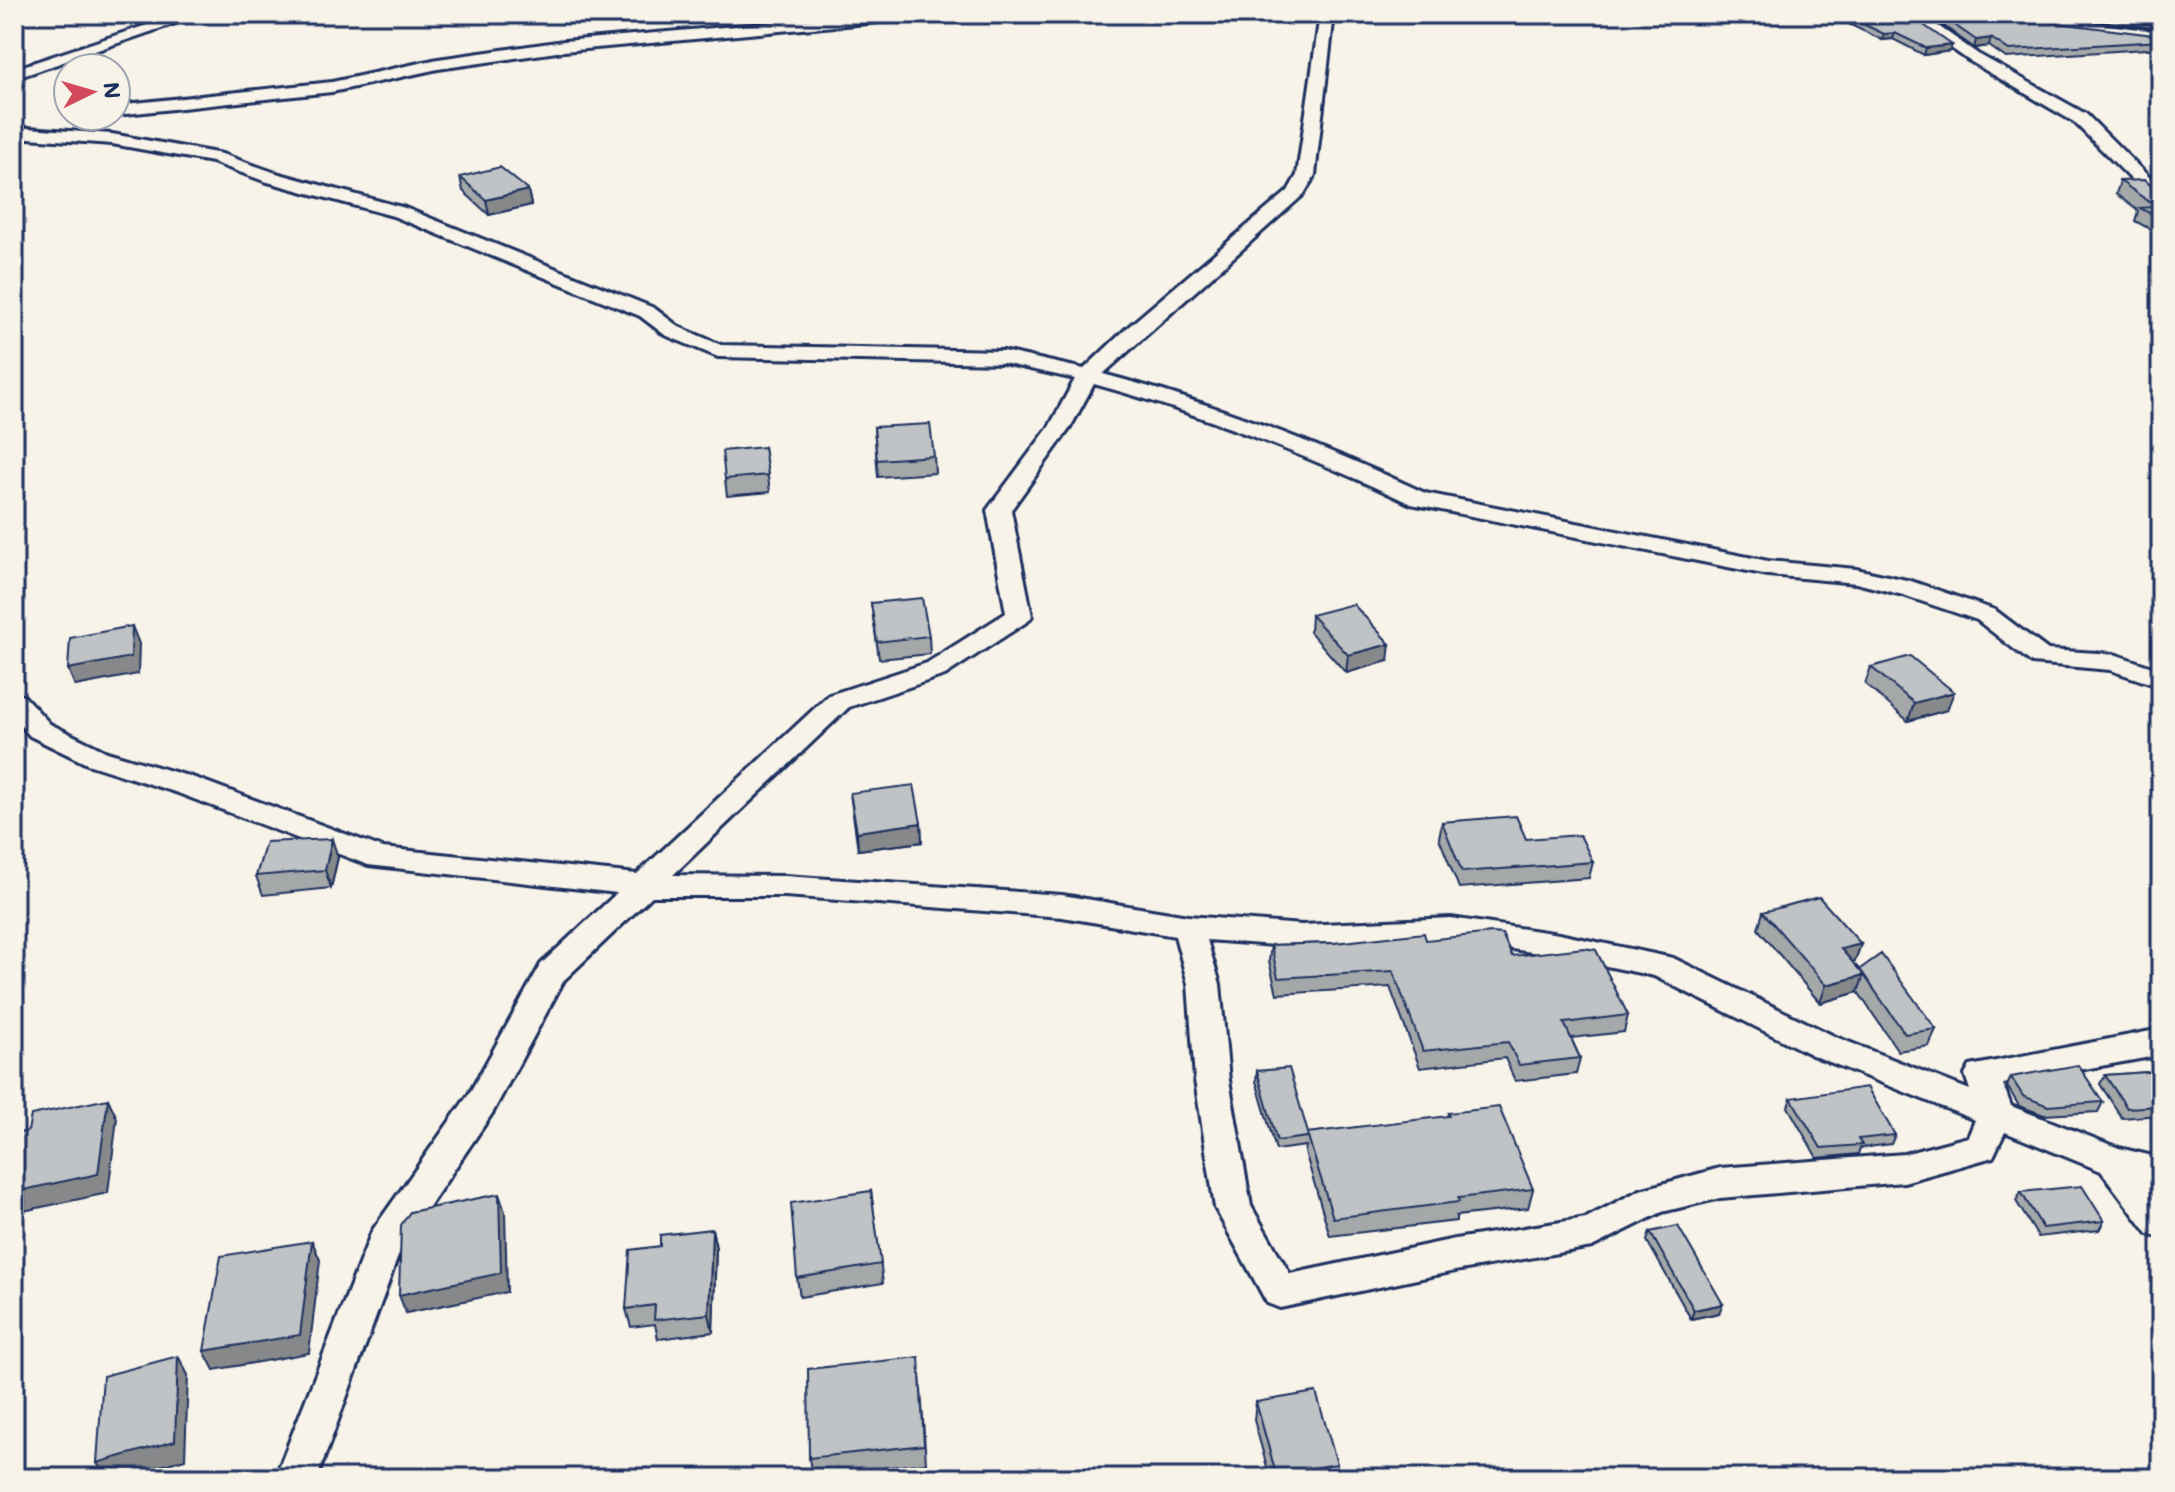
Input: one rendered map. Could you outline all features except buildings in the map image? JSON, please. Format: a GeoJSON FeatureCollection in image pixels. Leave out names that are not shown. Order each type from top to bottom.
{"type":"FeatureCollection","features":[{"type":"Feature","properties":{"kind":"street"},"geometry":{"type":"LineString","coordinates":[[14,74],[195,14]]}},
{"type":"Feature","properties":{"kind":"street"},"geometry":{"type":"LineString","coordinates":[[769,14],[815,24]]}},
{"type":"Feature","properties":{"kind":"street"},"geometry":{"type":"LineString","coordinates":[[132,108],[332,87],[438,64],[564,46],[921,14]]}},
{"type":"Feature","properties":{"kind":"street"},"geometry":{"type":"LineString","coordinates":[[296,1478],[385,1242],[481,1103],[552,972],[839,701],[936,669],[1019,616],[999,510],[1059,428],[1087,377],[1135,331],[1295,194],[1306,175],[1327,14]]}},
{"type":"Feature","properties":{"kind":"street"},"geometry":{"type":"LineString","coordinates":[[1914,17],[2004,14]]}},
{"type":"Feature","properties":{"kind":"street"},"geometry":{"type":"LineString","coordinates":[[2076,14],[2104,28]]}},
{"type":"Feature","properties":{"kind":"street"},"geometry":{"type":"LineString","coordinates":[[1979,16],[2104,28],[2161,37]]}},
{"type":"Feature","properties":{"kind":"street"},"geometry":{"type":"LineString","coordinates":[[1914,17],[1973,57],[2080,118],[2161,199]]}},
{"type":"Feature","properties":{"kind":"street"},"geometry":{"type":"LineString","coordinates":[[14,124],[52,118]]}},
{"type":"Feature","properties":{"kind":"street"},"geometry":{"type":"LineString","coordinates":[[14,132],[112,139],[216,158],[270,177],[399,212],[647,312],[672,331],[718,351],[1003,357],[1050,366],[1201,412],[1370,476],[1419,499],[1523,517],[1768,568],[1856,576],[1897,585],[1986,615],[2041,657],[2114,662],[2161,679]]}},
{"type":"Feature","properties":{"kind":"street"},"geometry":{"type":"LineString","coordinates":[[14,702],[40,730],[97,758],[188,786],[379,858],[645,885],[785,886],[1062,906],[1188,927],[1302,936],[1451,929],[1559,945],[1662,966],[1824,1046],[2114,1161],[2161,1172]]}},
{"type":"Feature","properties":{"kind":"street"},"geometry":{"type":"LineString","coordinates":[[1188,927],[1204,984],[1212,1080],[1233,1208],[1280,1292],[1455,1255],[1592,1232],[1653,1200],[1720,1183],[1904,1168],[1981,1147],[1996,1112],[1982,1075],[2161,1042]]}},
{"type":"Feature","properties":{"kind":"street"},"geometry":{"type":"LineString","coordinates":[[2114,1161],[2161,1223]]}}]}
